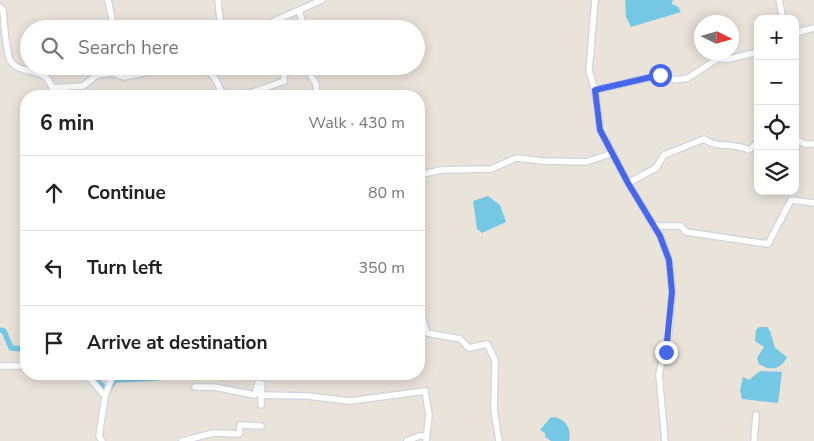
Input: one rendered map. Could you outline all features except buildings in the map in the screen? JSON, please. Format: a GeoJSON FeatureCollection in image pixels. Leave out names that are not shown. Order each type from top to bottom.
{"type":"FeatureCollection","features":[{"type":"Feature","properties":{"kind":"street"},"geometry":{"type":"LineString","coordinates":[[108,0],[112,20]]}},
{"type":"Feature","properties":{"kind":"street"},"geometry":{"type":"LineString","coordinates":[[218,0],[220,20]]}},
{"type":"Feature","properties":{"kind":"street"},"geometry":{"type":"LineString","coordinates":[[276,20],[322,0]]}},
{"type":"Feature","properties":{"kind":"street"},"geometry":{"type":"LineString","coordinates":[[596,0],[589,71],[595,90],[600,130],[653,226],[669,260],[672,292],[669,332],[658,374],[665,441]]}},
{"type":"Feature","properties":{"kind":"street"},"geometry":{"type":"LineString","coordinates":[[779,0],[782,15]]}},
{"type":"Feature","properties":{"kind":"street"},"geometry":{"type":"LineString","coordinates":[[0,4],[3,10],[10,60],[16,67],[20,68]]}},
{"type":"Feature","properties":{"kind":"street"},"geometry":{"type":"LineString","coordinates":[[299,10],[303,20]]}},
{"type":"Feature","properties":{"kind":"street"},"geometry":{"type":"LineString","coordinates":[[799,32],[814,28]]}},
{"type":"Feature","properties":{"kind":"street"},"geometry":{"type":"LineString","coordinates":[[595,90],[660,75],[675,80],[688,78],[717,59],[729,59],[754,53]]}},
{"type":"Feature","properties":{"kind":"street"},"geometry":{"type":"LineString","coordinates":[[44,75],[53,88],[83,86],[97,75]]}},
{"type":"Feature","properties":{"kind":"street"},"geometry":{"type":"LineString","coordinates":[[116,75],[124,77],[133,75]]}},
{"type":"Feature","properties":{"kind":"street"},"geometry":{"type":"LineString","coordinates":[[212,75],[221,90]]}},
{"type":"Feature","properties":{"kind":"street"},"geometry":{"type":"LineString","coordinates":[[260,90],[284,81],[284,75]]}},
{"type":"Feature","properties":{"kind":"street"},"geometry":{"type":"LineString","coordinates":[[310,75],[316,84],[316,90]]}},
{"type":"Feature","properties":{"kind":"street"},"geometry":{"type":"LineString","coordinates":[[628,183],[656,168],[664,155],[704,139],[712,145],[736,145],[749,150],[754,146]]}},
{"type":"Feature","properties":{"kind":"street"},"geometry":{"type":"LineString","coordinates":[[799,141],[805,144],[814,144]]}},
{"type":"Feature","properties":{"kind":"street"},"geometry":{"type":"LineString","coordinates":[[425,174],[442,170],[491,169],[516,158],[543,162],[586,162],[612,154]]}},
{"type":"Feature","properties":{"kind":"street"},"geometry":{"type":"LineString","coordinates":[[653,226],[681,226],[686,232],[768,244],[791,200],[814,203]]}},
{"type":"Feature","properties":{"kind":"street"},"geometry":{"type":"LineString","coordinates":[[425,327],[427,334],[460,339],[468,348],[487,344],[495,360],[494,410],[499,441]]}},
{"type":"Feature","properties":{"kind":"street"},"geometry":{"type":"LineString","coordinates":[[0,366],[20,366]]}},
{"type":"Feature","properties":{"kind":"street"},"geometry":{"type":"LineString","coordinates":[[91,380],[105,396]]}},
{"type":"Feature","properties":{"kind":"street"},"geometry":{"type":"LineString","coordinates":[[94,441],[100,439],[105,396],[111,380]]}},
{"type":"Feature","properties":{"kind":"street"},"geometry":{"type":"LineString","coordinates":[[195,387],[214,387],[255,395],[258,383],[262,384],[261,405]]}},
{"type":"Feature","properties":{"kind":"street"},"geometry":{"type":"LineString","coordinates":[[261,394],[350,401],[425,391],[429,416],[426,439],[419,436],[407,441]]}},
{"type":"Feature","properties":{"kind":"street"},"geometry":{"type":"LineString","coordinates":[[754,441],[756,415]]}},
{"type":"Feature","properties":{"kind":"street"},"geometry":{"type":"LineString","coordinates":[[182,441],[214,433],[239,434],[240,425],[261,426]]}},
{"type":"Feature","properties":{"kind":"water"},"geometry":{"type":"Polygon","coordinates":[[[625,0],[673,0],[672,4],[678,7],[681,12],[631,27],[626,17],[625,0]]]}},
{"type":"Feature","properties":{"kind":"water"},"geometry":{"type":"Polygon","coordinates":[[[488,196],[500,205],[506,222],[482,233],[477,229],[473,201],[488,196]]]}},
{"type":"Feature","properties":{"kind":"water"},"geometry":{"type":"Polygon","coordinates":[[[759,327],[767,327],[775,348],[787,357],[782,365],[775,368],[767,368],[759,364],[757,358],[764,347],[755,341],[756,330],[759,327]]]}},
{"type":"Feature","properties":{"kind":"water"},"geometry":{"type":"Polygon","coordinates":[[[760,371],[782,372],[778,403],[742,399],[740,390],[743,377],[749,380],[760,371]]]}},
{"type":"Feature","properties":{"kind":"water"},"geometry":{"type":"Polygon","coordinates":[[[551,417],[564,421],[570,436],[569,441],[551,441],[545,437],[545,433],[540,430],[551,417]]]}},
{"type":"Feature","properties":{"kind":"waterway"},"geometry":{"type":"LineString","coordinates":[[0,330],[4,331],[11,348],[20,349]]}},
{"type":"Feature","properties":{"kind":"waterway"},"geometry":{"type":"LineString","coordinates":[[96,380],[105,388]]}},
{"type":"Feature","properties":{"kind":"waterway"},"geometry":{"type":"LineString","coordinates":[[109,389],[115,380]]}},
{"type":"Feature","properties":{"kind":"route"},"geometry":{"type":"LineString","coordinates":[[660,75],[595,90],[600,130],[628,183],[660,236],[669,260],[672,292],[666,352]]}}]}
